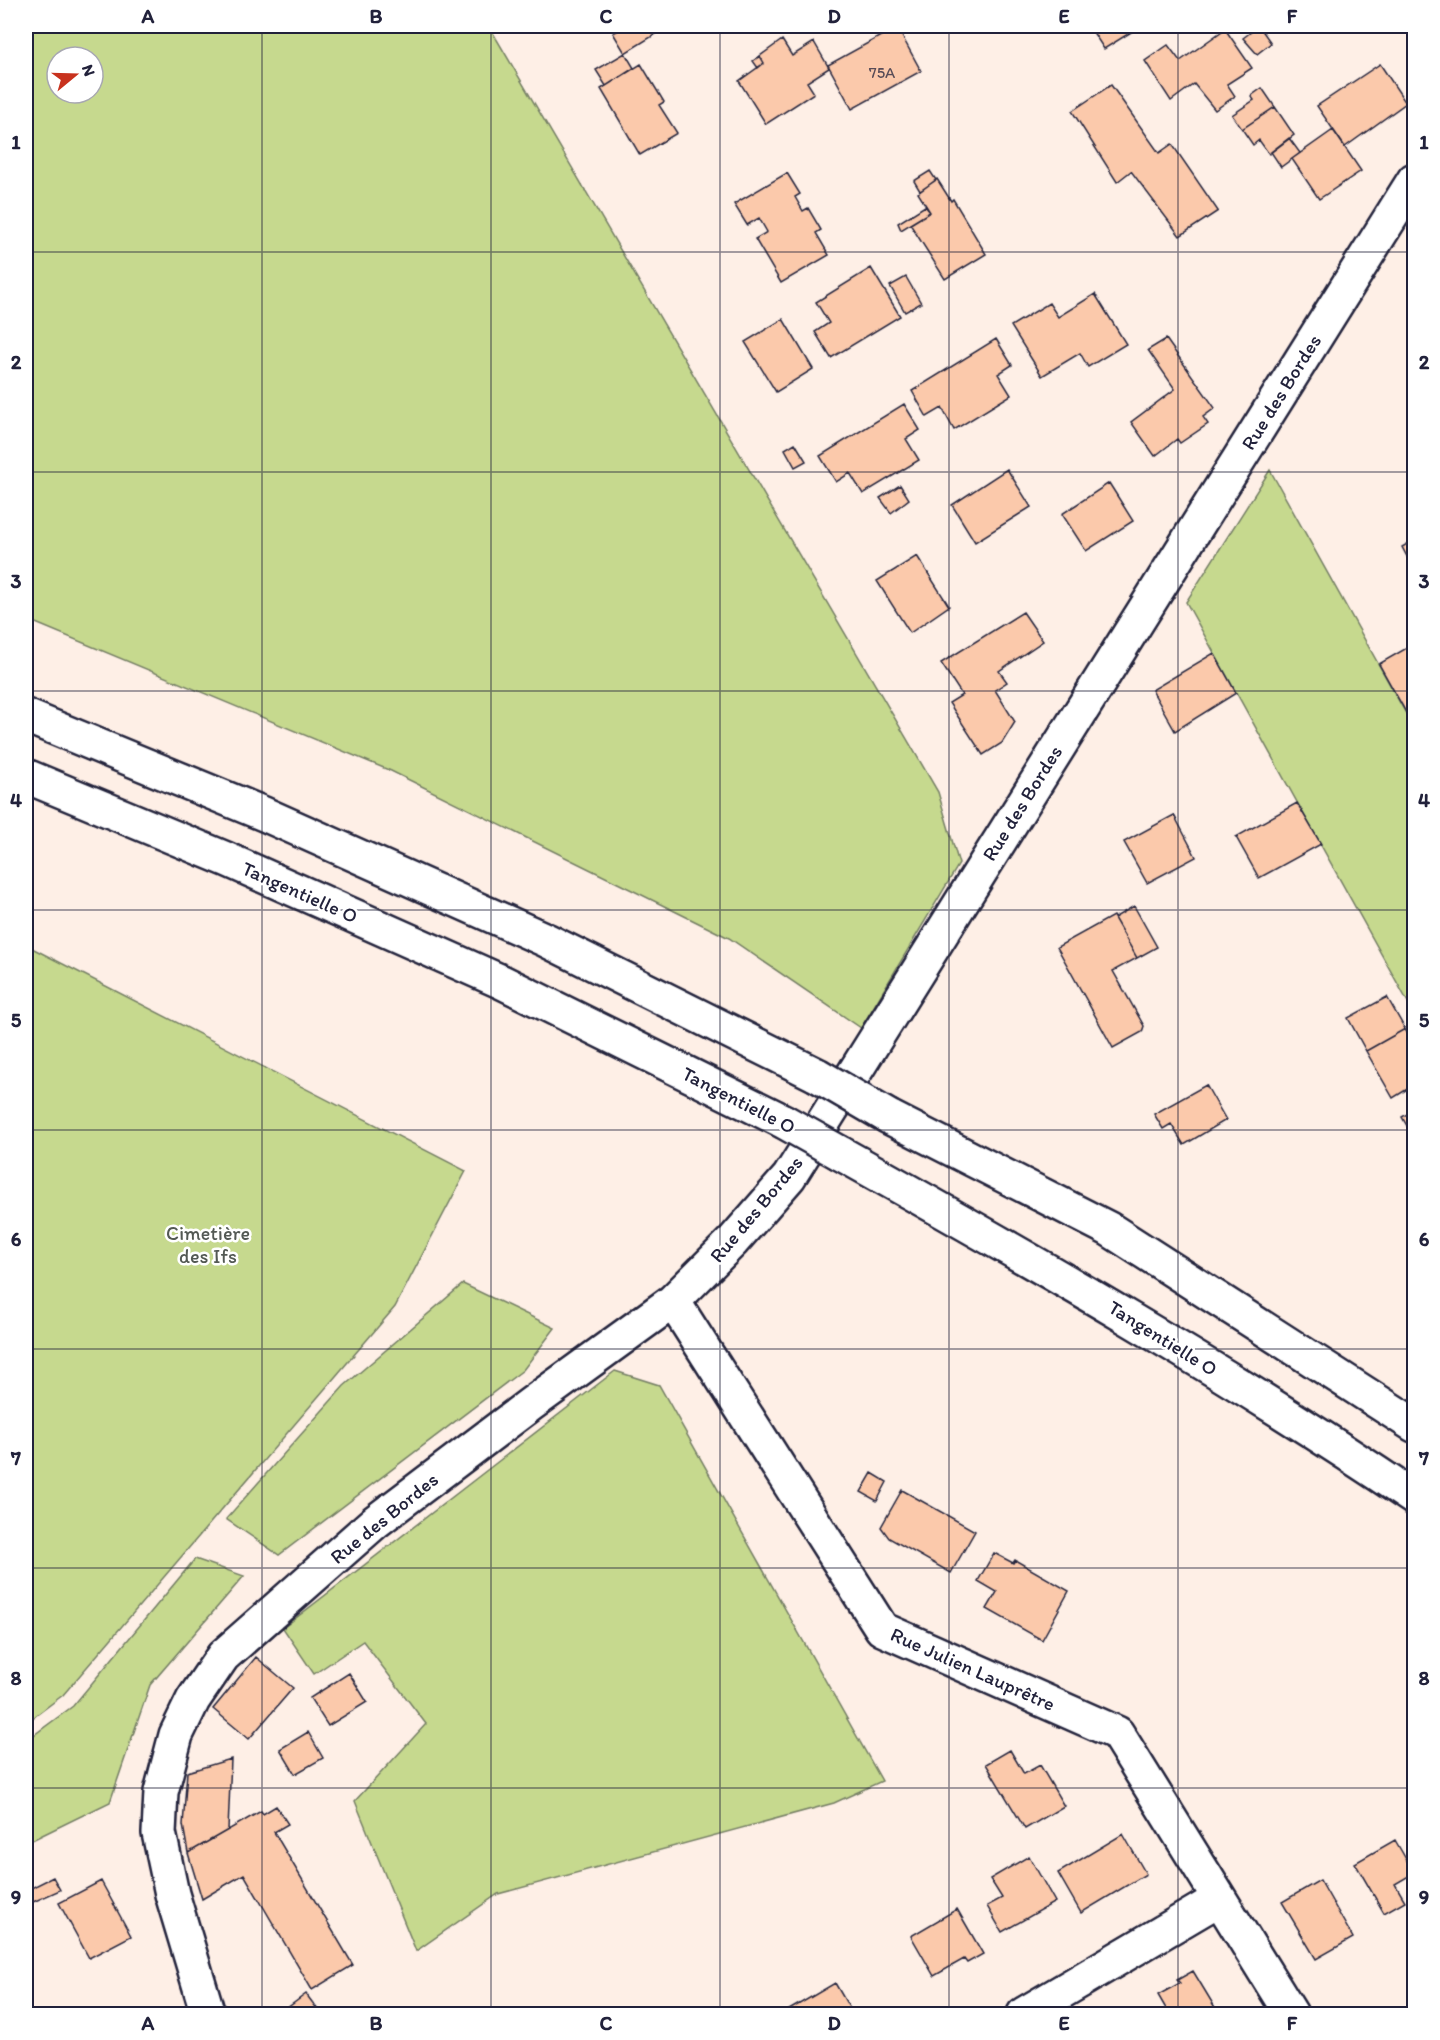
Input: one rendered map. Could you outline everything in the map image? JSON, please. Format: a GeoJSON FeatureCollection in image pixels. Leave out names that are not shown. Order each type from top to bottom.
{"type":"FeatureCollection","features":[{"type":"Feature","properties":{"kind":"street","name":"Rue des Bordes"},"geometry":{"type":"LineString","coordinates":[[208,2014],[172,1894],[159,1833],[161,1792],[176,1735],[193,1700],[223,1656],[375,1522],[531,1404],[673,1301],[733,1241],[789,1177],[1414,180]]}},
{"type":"Feature","properties":{"kind":"street"},"geometry":{"type":"LineString","coordinates":[[26,716],[264,814],[546,940],[817,1076],[889,1117],[1109,1229],[1414,1425]]}},
{"type":"Feature","properties":{"kind":"street","name":"Tangentielle O"},"geometry":{"type":"LineString","coordinates":[[26,776],[226,859],[502,982],[783,1121],[1081,1288],[1329,1440],[1414,1498]]}},
{"type":"Feature","properties":{"kind":"street","name":"Rue Julien Lauprêtre"},"geometry":{"type":"LineString","coordinates":[[673,1301],[882,1629],[1117,1733],[1291,2014]]}},
{"type":"Feature","properties":{"kind":"street"},"geometry":{"type":"LineString","coordinates":[[1024,2014],[1219,1899]]}},
{"type":"Feature","properties":{"kind":"green space"},"geometry":{"type":"Polygon","coordinates":[[[26,26],[489,26],[938,792],[959,864],[861,1028],[729,938],[391,771],[26,619],[26,26]]]}},
{"type":"Feature","properties":{"kind":"green space"},"geometry":{"type":"Polygon","coordinates":[[[1270,470],[1414,728],[1414,1013],[1186,602],[1270,470]]]}},
{"type":"Feature","properties":{"kind":"green space","name":"Cimetière des Ifs"},"geometry":{"type":"Polygon","coordinates":[[[26,945],[466,1171],[395,1307],[63,1695],[26,1723],[26,945]]]}},
{"type":"Feature","properties":{"kind":"green space"},"geometry":{"type":"Polygon","coordinates":[[[463,1284],[555,1328],[523,1370],[279,1555],[226,1519],[344,1386],[463,1284]]]}},
{"type":"Feature","properties":{"kind":"green space"},"geometry":{"type":"Polygon","coordinates":[[[615,1371],[659,1385],[882,1781],[834,1803],[498,1894],[416,1951],[355,1801],[426,1724],[363,1641],[314,1674],[283,1628],[615,1371]]]}},
{"type":"Feature","properties":{"kind":"green space"},"geometry":{"type":"Polygon","coordinates":[[[195,1559],[244,1576],[150,1685],[110,1802],[26,1843],[26,1741],[73,1706],[195,1559]]]}},
{"type":"Feature","properties":{"kind":"building"},"geometry":{"type":"Polygon","coordinates":[[[616,26],[669,26],[625,53],[613,33],[619,30],[616,26]]]}},
{"type":"Feature","properties":{"kind":"building"},"geometry":{"type":"Polygon","coordinates":[[[1089,26],[1141,26],[1104,49],[1089,26]]]}},
{"type":"Feature","properties":{"kind":"building"},"geometry":{"type":"Polygon","coordinates":[[[1259,26],[1271,43],[1257,54],[1243,38],[1259,26]]]}},
{"type":"Feature","properties":{"kind":"building"},"geometry":{"type":"Polygon","coordinates":[[[897,27],[921,71],[852,109],[828,65],[897,27]]]}},
{"type":"Feature","properties":{"kind":"building"},"geometry":{"type":"Polygon","coordinates":[[[1225,29],[1252,68],[1227,84],[1235,96],[1215,110],[1194,84],[1171,101],[1145,61],[1168,45],[1180,61],[1225,29]]]}},
{"type":"Feature","properties":{"kind":"building"},"geometry":{"type":"Polygon","coordinates":[[[782,40],[792,56],[814,42],[829,68],[807,82],[814,93],[766,124],[739,81],[764,63],[760,56],[782,40]]]}},
{"type":"Feature","properties":{"kind":"building"},"geometry":{"type":"Polygon","coordinates":[[[625,53],[634,68],[606,86],[596,70],[625,53]]]}},
{"type":"Feature","properties":{"kind":"building"},"geometry":{"type":"Polygon","coordinates":[[[760,56],[764,63],[758,68],[753,61],[760,56]]]}},
{"type":"Feature","properties":{"kind":"building"},"geometry":{"type":"Polygon","coordinates":[[[641,64],[664,102],[659,105],[677,133],[640,155],[601,89],[641,64]]]}},
{"type":"Feature","properties":{"kind":"building"},"geometry":{"type":"Polygon","coordinates":[[[1380,64],[1406,103],[1345,147],[1317,106],[1380,64]]]}},
{"type":"Feature","properties":{"kind":"building"},"geometry":{"type":"Polygon","coordinates":[[[1111,85],[1159,153],[1172,144],[1218,211],[1180,236],[1131,171],[1117,182],[1072,111],[1111,85]]]}},
{"type":"Feature","properties":{"kind":"building"},"geometry":{"type":"Polygon","coordinates":[[[1262,88],[1275,107],[1242,129],[1232,115],[1254,100],[1251,96],[1262,88]]]}},
{"type":"Feature","properties":{"kind":"building"},"geometry":{"type":"Polygon","coordinates":[[[1275,107],[1294,135],[1269,154],[1259,140],[1253,145],[1242,129],[1275,107]]]}},
{"type":"Feature","properties":{"kind":"building"},"geometry":{"type":"Polygon","coordinates":[[[1333,130],[1361,171],[1319,199],[1292,159],[1333,130]]]}},
{"type":"Feature","properties":{"kind":"building"},"geometry":{"type":"Polygon","coordinates":[[[1289,138],[1300,153],[1281,167],[1271,152],[1289,138]]]}},
{"type":"Feature","properties":{"kind":"building"},"geometry":{"type":"Polygon","coordinates":[[[930,171],[936,180],[920,191],[914,181],[930,171]]]}},
{"type":"Feature","properties":{"kind":"building"},"geometry":{"type":"Polygon","coordinates":[[[787,173],[800,194],[795,197],[803,211],[808,208],[821,230],[816,233],[829,255],[781,283],[755,239],[767,232],[759,218],[747,225],[734,204],[787,173]]]}},
{"type":"Feature","properties":{"kind":"building"},"geometry":{"type":"Polygon","coordinates":[[[937,179],[951,201],[953,199],[986,254],[945,279],[910,224],[930,212],[918,193],[937,179]]]}},
{"type":"Feature","properties":{"kind":"building"},"geometry":{"type":"Polygon","coordinates":[[[925,206],[930,212],[901,230],[898,223],[925,206]]]}},
{"type":"Feature","properties":{"kind":"building"},"geometry":{"type":"Polygon","coordinates":[[[871,268],[900,316],[831,358],[815,332],[829,323],[816,302],[871,268]]]}},
{"type":"Feature","properties":{"kind":"building"},"geometry":{"type":"Polygon","coordinates":[[[906,277],[921,303],[905,312],[890,286],[906,277]]]}},
{"type":"Feature","properties":{"kind":"building"},"geometry":{"type":"Polygon","coordinates":[[[1095,294],[1126,344],[1088,367],[1080,353],[1042,376],[1011,326],[1049,303],[1058,317],[1095,294]]]}},
{"type":"Feature","properties":{"kind":"building"},"geometry":{"type":"Polygon","coordinates":[[[783,319],[813,369],[776,392],[745,342],[783,319]]]}},
{"type":"Feature","properties":{"kind":"building"},"geometry":{"type":"Polygon","coordinates":[[[996,339],[1012,365],[998,374],[1011,395],[954,430],[942,408],[927,417],[912,391],[996,339]]]}},
{"type":"Feature","properties":{"kind":"building"},"geometry":{"type":"Polygon","coordinates":[[[1166,339],[1215,408],[1203,417],[1208,424],[1180,443],[1177,439],[1155,456],[1131,422],[1175,389],[1148,350],[1166,339]]]}},
{"type":"Feature","properties":{"kind":"building"},"geometry":{"type":"Polygon","coordinates":[[[904,404],[920,430],[906,439],[919,460],[863,494],[850,473],[836,482],[820,456],[904,404]]]}},
{"type":"Feature","properties":{"kind":"building"},"geometry":{"type":"Polygon","coordinates":[[[795,443],[806,461],[795,467],[785,449],[795,443]]]}},
{"type":"Feature","properties":{"kind":"building"},"geometry":{"type":"Polygon","coordinates":[[[1007,469],[1031,507],[975,542],[952,505],[1007,469]]]}},
{"type":"Feature","properties":{"kind":"building"},"geometry":{"type":"Polygon","coordinates":[[[1109,483],[1133,521],[1086,551],[1062,514],[1109,483]]]}},
{"type":"Feature","properties":{"kind":"building"},"geometry":{"type":"Polygon","coordinates":[[[900,485],[909,499],[891,513],[880,498],[900,485]]]}},
{"type":"Feature","properties":{"kind":"building"},"geometry":{"type":"Polygon","coordinates":[[[1414,540],[1414,570],[1402,547],[1414,540]]]}},
{"type":"Feature","properties":{"kind":"building"},"geometry":{"type":"Polygon","coordinates":[[[917,556],[949,606],[910,633],[877,581],[917,556]]]}},
{"type":"Feature","properties":{"kind":"building"},"geometry":{"type":"Polygon","coordinates":[[[1023,612],[1043,641],[999,671],[1007,682],[995,690],[1015,722],[1002,743],[983,755],[949,703],[962,695],[941,663],[1023,612]]]}},
{"type":"Feature","properties":{"kind":"building"},"geometry":{"type":"Polygon","coordinates":[[[1412,645],[1414,722],[1412,723],[1379,664],[1412,645]]]}},
{"type":"Feature","properties":{"kind":"building"},"geometry":{"type":"Polygon","coordinates":[[[1214,653],[1236,693],[1175,731],[1152,690],[1214,653]]]}},
{"type":"Feature","properties":{"kind":"building"},"geometry":{"type":"Polygon","coordinates":[[[1297,803],[1321,844],[1259,878],[1236,837],[1297,803]]]}},
{"type":"Feature","properties":{"kind":"building"},"geometry":{"type":"Polygon","coordinates":[[[1174,815],[1196,857],[1147,883],[1124,842],[1174,815]]]}},
{"type":"Feature","properties":{"kind":"building"},"geometry":{"type":"Polygon","coordinates":[[[1134,906],[1157,947],[1137,958],[1114,918],[1134,906]]]}},
{"type":"Feature","properties":{"kind":"building"},"geometry":{"type":"Polygon","coordinates":[[[1113,916],[1137,958],[1113,971],[1144,1026],[1142,1032],[1113,1048],[1057,947],[1113,916]]]}},
{"type":"Feature","properties":{"kind":"building"},"geometry":{"type":"Polygon","coordinates":[[[1387,997],[1405,1029],[1366,1051],[1348,1018],[1387,997]]]}},
{"type":"Feature","properties":{"kind":"building"},"geometry":{"type":"Polygon","coordinates":[[[1405,1029],[1414,1046],[1414,1085],[1393,1098],[1366,1051],[1405,1029]]]}},
{"type":"Feature","properties":{"kind":"building"},"geometry":{"type":"Polygon","coordinates":[[[1206,1085],[1226,1120],[1184,1145],[1171,1124],[1163,1129],[1154,1114],[1206,1085]]]}},
{"type":"Feature","properties":{"kind":"building"},"geometry":{"type":"Polygon","coordinates":[[[1414,1110],[1414,1138],[1402,1117],[1414,1110]]]}},
{"type":"Feature","properties":{"kind":"building"},"geometry":{"type":"Polygon","coordinates":[[[872,1473],[887,1482],[877,1501],[861,1492],[872,1473]]]}},
{"type":"Feature","properties":{"kind":"building"},"geometry":{"type":"Polygon","coordinates":[[[902,1490],[975,1531],[951,1573],[889,1538],[881,1527],[902,1490]]]}},
{"type":"Feature","properties":{"kind":"building"},"geometry":{"type":"Polygon","coordinates":[[[994,1553],[1013,1563],[1015,1560],[1069,1591],[1042,1640],[987,1609],[997,1592],[978,1581],[994,1553]]]}},
{"type":"Feature","properties":{"kind":"building"},"geometry":{"type":"Polygon","coordinates":[[[256,1657],[293,1688],[249,1739],[213,1709],[256,1657]]]}},
{"type":"Feature","properties":{"kind":"building"},"geometry":{"type":"Polygon","coordinates":[[[349,1673],[367,1702],[328,1726],[310,1698],[349,1673]]]}},
{"type":"Feature","properties":{"kind":"building"},"geometry":{"type":"Polygon","coordinates":[[[308,1732],[323,1758],[295,1774],[280,1749],[308,1732]]]}},
{"type":"Feature","properties":{"kind":"building"},"geometry":{"type":"Polygon","coordinates":[[[1010,1750],[1024,1774],[1040,1765],[1064,1806],[1025,1829],[986,1764],[1010,1750]]]}},
{"type":"Feature","properties":{"kind":"building"},"geometry":{"type":"Polygon","coordinates":[[[231,1759],[228,1830],[188,1853],[183,1825],[187,1772],[231,1759]]]}},
{"type":"Feature","properties":{"kind":"building"},"geometry":{"type":"Polygon","coordinates":[[[276,1806],[288,1824],[274,1832],[353,1965],[312,1990],[244,1874],[202,1899],[188,1853],[261,1811],[263,1814],[276,1806]]]}},
{"type":"Feature","properties":{"kind":"building"},"geometry":{"type":"Polygon","coordinates":[[[1123,1834],[1146,1874],[1081,1913],[1058,1873],[1123,1834]]]}},
{"type":"Feature","properties":{"kind":"building"},"geometry":{"type":"Polygon","coordinates":[[[1395,1840],[1414,1873],[1395,1884],[1405,1901],[1384,1913],[1355,1863],[1395,1840]]]}},
{"type":"Feature","properties":{"kind":"building"},"geometry":{"type":"Polygon","coordinates":[[[1029,1856],[1055,1902],[1002,1932],[987,1906],[1002,1898],[990,1879],[1029,1856]]]}},
{"type":"Feature","properties":{"kind":"building"},"geometry":{"type":"Polygon","coordinates":[[[53,1877],[60,1890],[33,1902],[27,1890],[53,1877]]]}},
{"type":"Feature","properties":{"kind":"building"},"geometry":{"type":"Polygon","coordinates":[[[1320,1880],[1353,1938],[1316,1959],[1282,1902],[1320,1880]]]}},
{"type":"Feature","properties":{"kind":"building"},"geometry":{"type":"Polygon","coordinates":[[[101,1881],[131,1936],[89,1958],[59,1903],[101,1881]]]}},
{"type":"Feature","properties":{"kind":"building"},"geometry":{"type":"Polygon","coordinates":[[[957,1909],[983,1954],[967,1963],[964,1959],[934,1976],[911,1936],[957,1909]]]}},
{"type":"Feature","properties":{"kind":"building"},"geometry":{"type":"Polygon","coordinates":[[[1193,1971],[1219,2014],[1169,2014],[1158,1995],[1180,1983],[1177,1980],[1193,1971]]]}},
{"type":"Feature","properties":{"kind":"building"},"geometry":{"type":"Polygon","coordinates":[[[835,1983],[853,2014],[792,2014],[789,2010],[835,1983]]]}},
{"type":"Feature","properties":{"kind":"building"},"geometry":{"type":"Polygon","coordinates":[[[306,1994],[321,2014],[279,2014],[306,1994]]]}}]}
